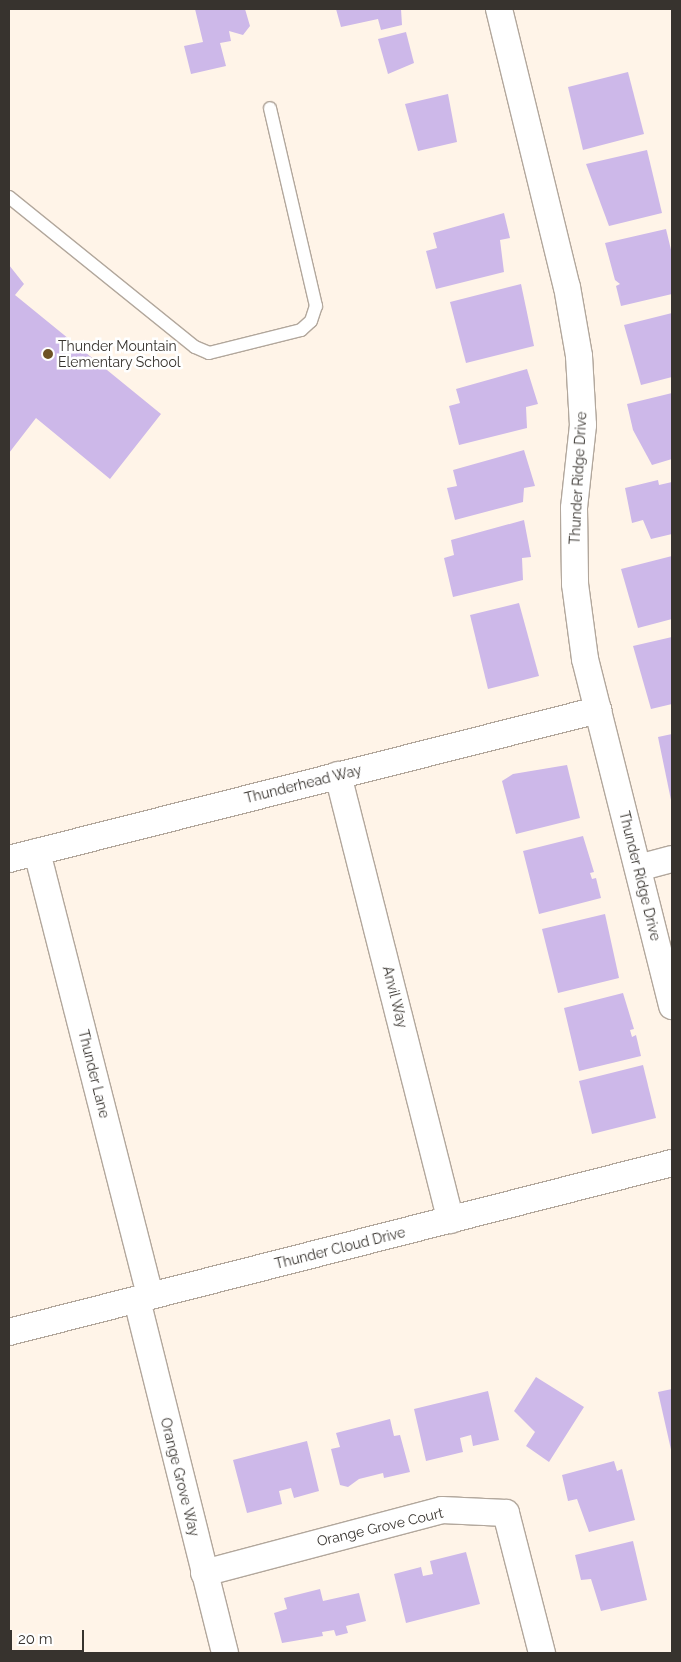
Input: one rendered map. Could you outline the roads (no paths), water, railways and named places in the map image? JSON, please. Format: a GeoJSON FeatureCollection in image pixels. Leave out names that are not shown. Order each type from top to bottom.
{"type":"FeatureCollection","features":[{"type":"Feature","properties":{"kind":"street","name":"Thunder Ridge Drive"},"geometry":{"type":"LineString","coordinates":[[499,9],[567,287],[579,356],[583,425],[574,508],[576,584],[585,658],[672,1006]]}},
{"type":"Feature","properties":{"kind":"street","name":"Thunderhead Way"},"geometry":{"type":"LineString","coordinates":[[9,859],[598,710]]}},
{"type":"Feature","properties":{"kind":"street","name":"Anvil Way"},"geometry":{"type":"LineString","coordinates":[[338,775],[451,1220]]}},
{"type":"Feature","properties":{"kind":"street","name":"Thunder Lane"},"geometry":{"type":"LineString","coordinates":[[37,852],[143,1298]]}},
{"type":"Feature","properties":{"kind":"street"},"geometry":{"type":"LineString","coordinates":[[638,868],[672,859]]}},
{"type":"Feature","properties":{"kind":"street","name":"Thunder Cloud Drive"},"geometry":{"type":"LineString","coordinates":[[9,1332],[672,1163]]}},
{"type":"Feature","properties":{"kind":"street","name":"Orange Grove Way"},"geometry":{"type":"LineString","coordinates":[[143,1298],[204,1573],[224,1653]]}},
{"type":"Feature","properties":{"kind":"street","name":"Orange Grove Court"},"geometry":{"type":"LineString","coordinates":[[204,1573],[442,1510],[506,1513],[542,1653]]}},
{"type":"Feature","properties":{"kind":"lane"},"geometry":{"type":"LineString","coordinates":[[9,197],[195,347],[209,353],[301,330],[311,321],[316,306],[270,108]]}},
{"type":"Feature","properties":{"kind":"place","name":"Thunder Mountain Elementary School"},"geometry":{"type":"Point","coordinates":[48,354]}}]}
